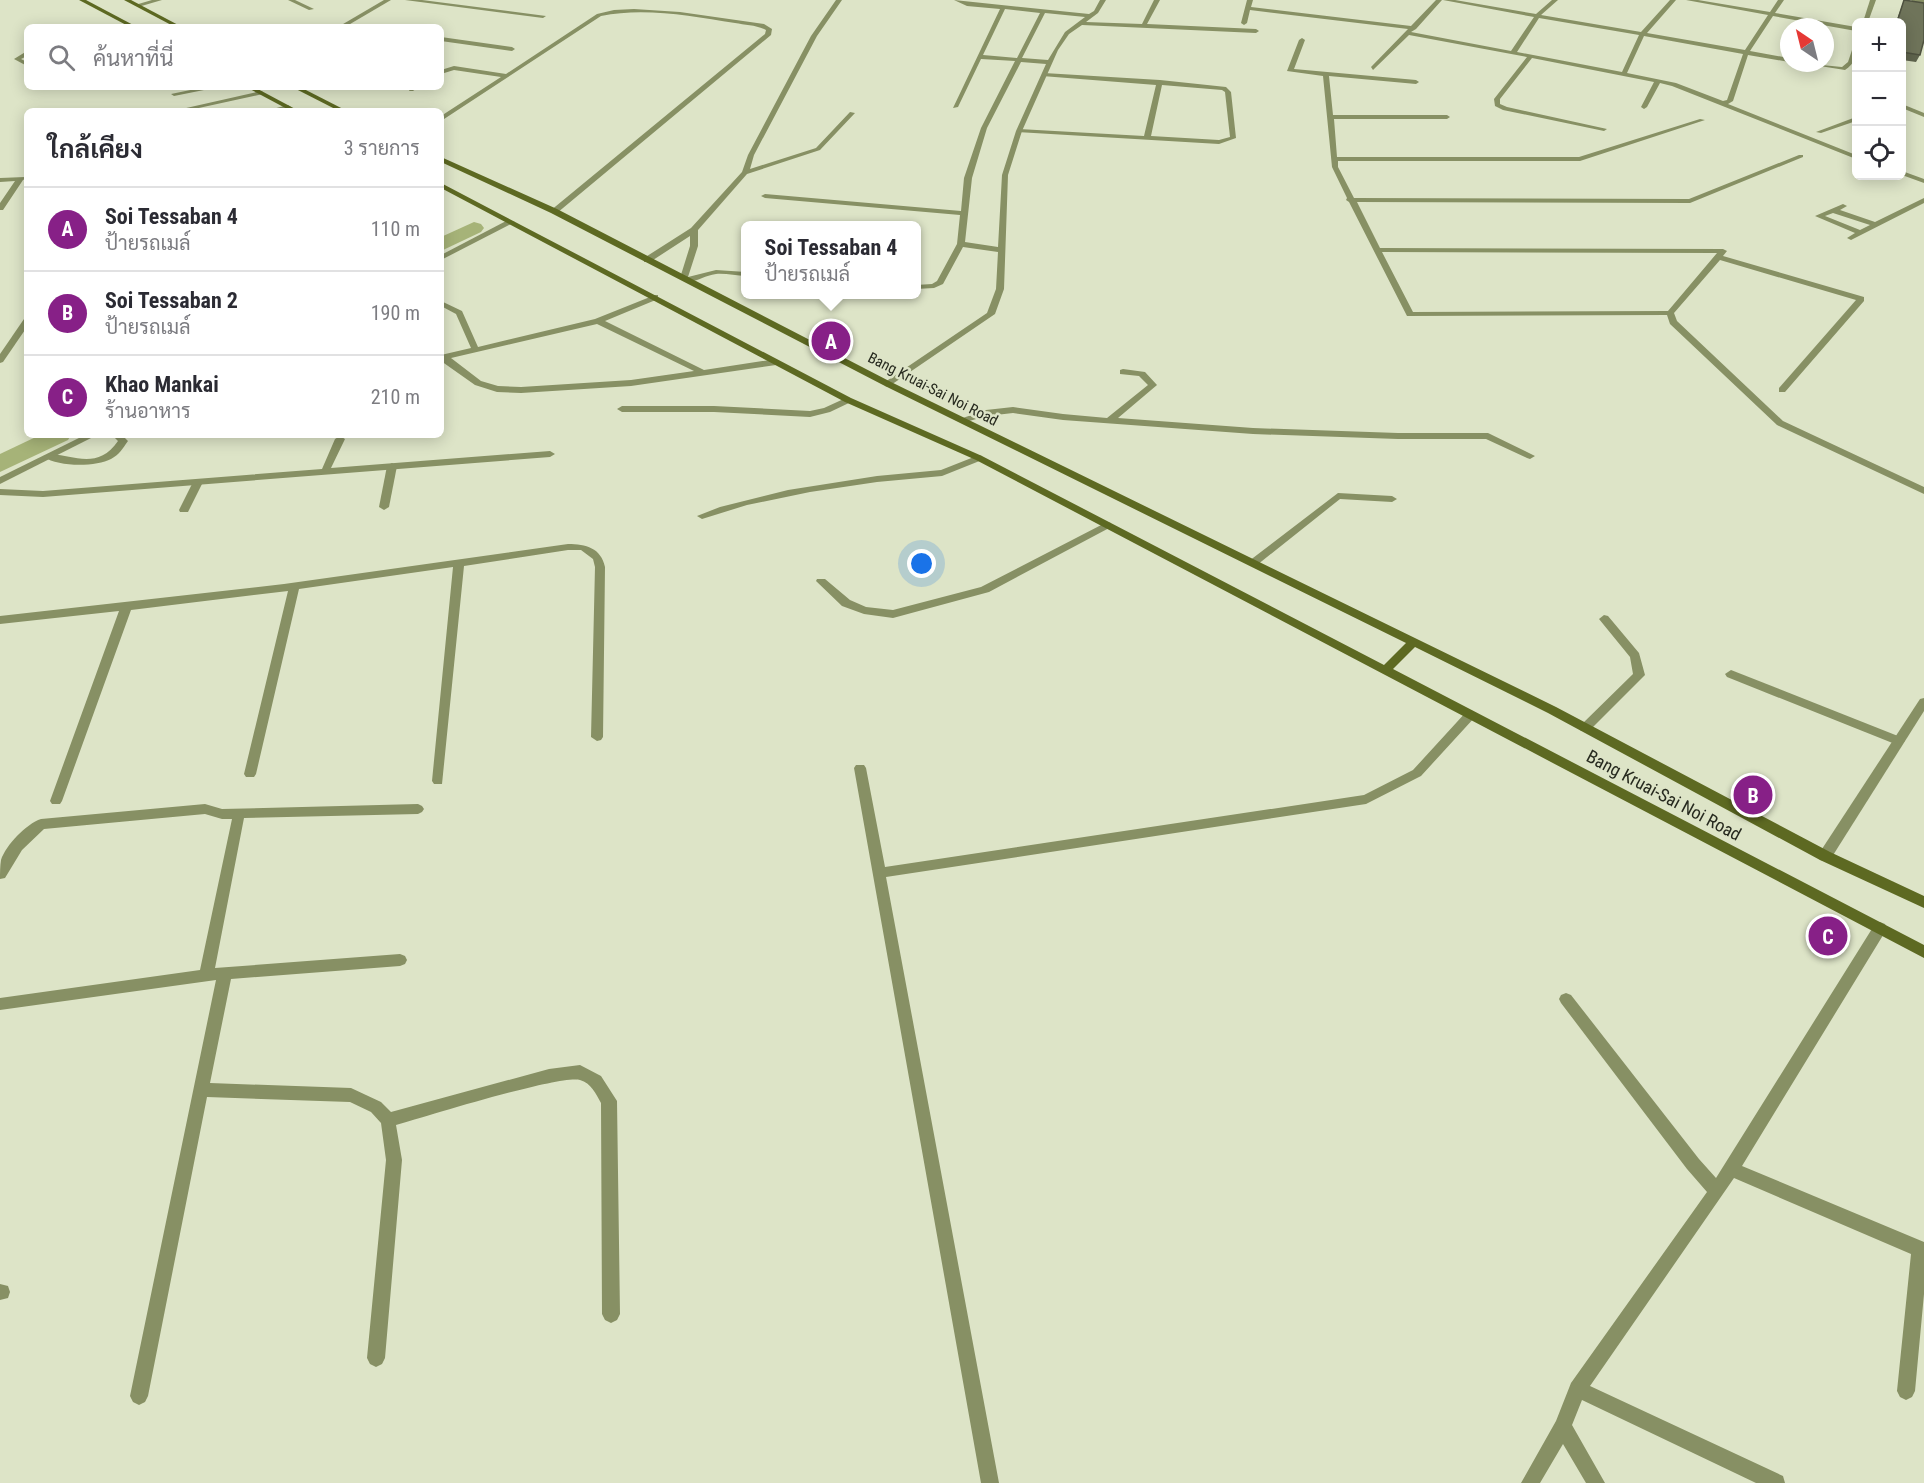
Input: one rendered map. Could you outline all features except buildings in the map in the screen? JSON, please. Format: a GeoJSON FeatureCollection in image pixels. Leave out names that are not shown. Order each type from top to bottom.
{"type":"FeatureCollection","features":[{"type":"Feature","properties":{"kind":"main road"},"geometry":{"type":"LineString","coordinates":[[82,0],[128,24]]}},
{"type":"Feature","properties":{"kind":"main road"},"geometry":{"type":"LineString","coordinates":[[127,0],[173,24]]}},
{"type":"Feature","properties":{"kind":"main road"},"geometry":{"type":"LineString","coordinates":[[255,90],[288,107]]}},
{"type":"Feature","properties":{"kind":"main road"},"geometry":{"type":"LineString","coordinates":[[301,90],[336,108]]}},
{"type":"Feature","properties":{"kind":"main road","name":"Bang Kruai-Sai Noi Road"},"geometry":{"type":"LineString","coordinates":[[444,160],[554,211],[888,384],[1552,710],[1825,856],[1924,902]]}},
{"type":"Feature","properties":{"kind":"main road","name":"Bang Kruai-Sai Noi Road"},"geometry":{"type":"LineString","coordinates":[[444,187],[848,400],[979,458],[1924,952]]}},
{"type":"Feature","properties":{"kind":"main road"},"geometry":{"type":"LineString","coordinates":[[1386,670],[1413,642]]}},
{"type":"Feature","properties":{"kind":"street"},"geometry":{"type":"LineString","coordinates":[[138,5],[159,0]]}},
{"type":"Feature","properties":{"kind":"street"},"geometry":{"type":"LineString","coordinates":[[291,0],[311,9]]}},
{"type":"Feature","properties":{"kind":"street"},"geometry":{"type":"LineString","coordinates":[[350,24],[388,0]]}},
{"type":"Feature","properties":{"kind":"street"},"geometry":{"type":"LineString","coordinates":[[408,0],[543,16]]}},
{"type":"Feature","properties":{"kind":"street"},"geometry":{"type":"LineString","coordinates":[[647,260],[694,230],[745,173],[751,155],[814,36],[838,0]]}},
{"type":"Feature","properties":{"kind":"street"},"geometry":{"type":"LineString","coordinates":[[957,0],[962,3],[1003,8],[1091,16]]}},
{"type":"Feature","properties":{"kind":"street"},"geometry":{"type":"LineString","coordinates":[[888,384],[991,314],[1000,289],[1005,175],[1019,131],[1050,62],[1067,33],[1091,16],[1103,0]]}},
{"type":"Feature","properties":{"kind":"street"},"geometry":{"type":"LineString","coordinates":[[1144,25],[1157,0]]}},
{"type":"Feature","properties":{"kind":"street"},"geometry":{"type":"LineString","coordinates":[[1244,23],[1250,0]]}},
{"type":"Feature","properties":{"kind":"street"},"geometry":{"type":"LineString","coordinates":[[1372,68],[1438,0]]}},
{"type":"Feature","properties":{"kind":"street"},"geometry":{"type":"LineString","coordinates":[[1446,0],[1780,59]]}},
{"type":"Feature","properties":{"kind":"street"},"geometry":{"type":"LineString","coordinates":[[1513,53],[1537,16],[1555,0]]}},
{"type":"Feature","properties":{"kind":"street"},"geometry":{"type":"LineString","coordinates":[[1624,74],[1642,35],[1673,0]]}},
{"type":"Feature","properties":{"kind":"street"},"geometry":{"type":"LineString","coordinates":[[1689,0],[1852,28]]}},
{"type":"Feature","properties":{"kind":"street"},"geometry":{"type":"LineString","coordinates":[[1721,104],[1730,101],[1746,53],[1781,0]]}},
{"type":"Feature","properties":{"kind":"street"},"geometry":{"type":"LineString","coordinates":[[1866,18],[1873,0]]}},
{"type":"Feature","properties":{"kind":"street"},"geometry":{"type":"LineString","coordinates":[[1914,0],[1924,2]]}},
{"type":"Feature","properties":{"kind":"street"},"geometry":{"type":"LineString","coordinates":[[955,107],[1003,8]]}},
{"type":"Feature","properties":{"kind":"street"},"geometry":{"type":"LineString","coordinates":[[1248,8],[1411,30],[1513,53],[1674,84],[1852,155]]}},
{"type":"Feature","properties":{"kind":"street"},"geometry":{"type":"LineString","coordinates":[[444,117],[599,15],[615,10],[752,24],[764,26],[770,32],[554,211]]}},
{"type":"Feature","properties":{"kind":"street"},"geometry":{"type":"LineString","coordinates":[[921,287],[934,286],[940,282],[961,244],[968,178],[984,128],[1043,12]]}},
{"type":"Feature","properties":{"kind":"street"},"geometry":{"type":"LineString","coordinates":[[1079,23],[1256,31]]}},
{"type":"Feature","properties":{"kind":"street"},"geometry":{"type":"LineString","coordinates":[[444,39],[512,49]]}},
{"type":"Feature","properties":{"kind":"street"},"geometry":{"type":"LineString","coordinates":[[1302,40],[1290,71],[1416,82]]}},
{"type":"Feature","properties":{"kind":"street"},"geometry":{"type":"LineString","coordinates":[[24,55],[17,59],[24,62]]}},
{"type":"Feature","properties":{"kind":"street"},"geometry":{"type":"LineString","coordinates":[[1531,56],[1497,99],[1497,105],[1505,109],[1604,129]]}},
{"type":"Feature","properties":{"kind":"street"},"geometry":{"type":"LineString","coordinates":[[981,57],[1050,62]]}},
{"type":"Feature","properties":{"kind":"street"},"geometry":{"type":"LineString","coordinates":[[1834,68],[1843,69],[1852,60]]}},
{"type":"Feature","properties":{"kind":"street"},"geometry":{"type":"LineString","coordinates":[[444,71],[454,69],[508,76]]}},
{"type":"Feature","properties":{"kind":"street"},"geometry":{"type":"LineString","coordinates":[[1326,74],[1335,167],[1350,200],[1376,250],[1410,314],[1670,313],[1723,251],[1376,250]]}},
{"type":"Feature","properties":{"kind":"street"},"geometry":{"type":"LineString","coordinates":[[1019,131],[1219,142],[1233,138],[1227,89],[1220,86],[1044,75]]}},
{"type":"Feature","properties":{"kind":"street"},"geometry":{"type":"LineString","coordinates":[[1644,107],[1658,81]]}},
{"type":"Feature","properties":{"kind":"street"},"geometry":{"type":"LineString","coordinates":[[1147,137],[1160,82]]}},
{"type":"Feature","properties":{"kind":"street"},"geometry":{"type":"LineString","coordinates":[[174,94],[198,90]]}},
{"type":"Feature","properties":{"kind":"street"},"geometry":{"type":"LineString","coordinates":[[190,108],[261,93]]}},
{"type":"Feature","properties":{"kind":"street"},"geometry":{"type":"LineString","coordinates":[[283,108],[288,107]]}},
{"type":"Feature","properties":{"kind":"street"},"geometry":{"type":"LineString","coordinates":[[1906,108],[1924,115]]}},
{"type":"Feature","properties":{"kind":"street"},"geometry":{"type":"LineString","coordinates":[[745,173],[818,148],[852,113]]}},
{"type":"Feature","properties":{"kind":"street"},"geometry":{"type":"LineString","coordinates":[[1330,117],[1447,117]]}},
{"type":"Feature","properties":{"kind":"street"},"geometry":{"type":"LineString","coordinates":[[1334,159],[1580,159],[1702,120]]}},
{"type":"Feature","properties":{"kind":"street"},"geometry":{"type":"LineString","coordinates":[[1819,132],[1852,121]]}},
{"type":"Feature","properties":{"kind":"street"},"geometry":{"type":"LineString","coordinates":[[1350,200],[1690,201],[1801,156]]}},
{"type":"Feature","properties":{"kind":"street"},"geometry":{"type":"LineString","coordinates":[[1906,174],[1924,181]]}},
{"type":"Feature","properties":{"kind":"street"},"geometry":{"type":"LineString","coordinates":[[0,180],[23,178]]}},
{"type":"Feature","properties":{"kind":"street"},"geometry":{"type":"LineString","coordinates":[[0,208],[23,178]]}},
{"type":"Feature","properties":{"kind":"street"},"geometry":{"type":"LineString","coordinates":[[765,196],[964,213]]}},
{"type":"Feature","properties":{"kind":"street"},"geometry":{"type":"LineString","coordinates":[[1851,238],[1924,200]]}},
{"type":"Feature","properties":{"kind":"street"},"geometry":{"type":"LineString","coordinates":[[1843,206],[1819,216],[1861,233]]}},
{"type":"Feature","properties":{"kind":"street"},"geometry":{"type":"LineString","coordinates":[[1833,210],[1876,225]]}},
{"type":"Feature","properties":{"kind":"street"},"geometry":{"type":"LineString","coordinates":[[444,256],[511,222]]}},
{"type":"Feature","properties":{"kind":"street"},"geometry":{"type":"LineString","coordinates":[[694,230],[694,246],[686,279],[716,272],[741,274]]}},
{"type":"Feature","properties":{"kind":"street"},"geometry":{"type":"LineString","coordinates":[[961,244],[1002,250]]}},
{"type":"Feature","properties":{"kind":"street"},"geometry":{"type":"LineString","coordinates":[[1718,257],[1862,299],[1782,390]]}},
{"type":"Feature","properties":{"kind":"street"},"geometry":{"type":"LineString","coordinates":[[444,358],[598,321],[655,297]]}},
{"type":"Feature","properties":{"kind":"street"},"geometry":{"type":"LineString","coordinates":[[444,305],[459,313],[476,351]]}},
{"type":"Feature","properties":{"kind":"street"},"geometry":{"type":"LineString","coordinates":[[1670,313],[1672,322],[1780,423],[1924,491]]}},
{"type":"Feature","properties":{"kind":"street"},"geometry":{"type":"LineString","coordinates":[[598,321],[705,374]]}},
{"type":"Feature","properties":{"kind":"street"},"geometry":{"type":"LineString","coordinates":[[0,360],[24,325]]}},
{"type":"Feature","properties":{"kind":"street"},"geometry":{"type":"LineString","coordinates":[[444,359],[478,383],[496,389],[521,390],[631,383],[776,362]]}},
{"type":"Feature","properties":{"kind":"street"},"geometry":{"type":"LineString","coordinates":[[1110,420],[1153,385],[1142,374],[1123,372]]}},
{"type":"Feature","properties":{"kind":"street"},"geometry":{"type":"LineString","coordinates":[[622,408],[714,409],[810,414],[827,410],[848,400]]}},
{"type":"Feature","properties":{"kind":"street"},"geometry":{"type":"LineString","coordinates":[[962,420],[986,413],[1013,410],[1254,431],[1398,436],[1488,436],[1530,456]]}},
{"type":"Feature","properties":{"kind":"street"},"geometry":{"type":"LineString","coordinates":[[0,481],[86,438]]}},
{"type":"Feature","properties":{"kind":"street"},"geometry":{"type":"LineString","coordinates":[[49,457],[79,462],[101,460],[111,456],[120,447],[123,441],[120,438]]}},
{"type":"Feature","properties":{"kind":"street"},"geometry":{"type":"LineString","coordinates":[[325,472],[340,439]]}},
{"type":"Feature","properties":{"kind":"street"},"geometry":{"type":"LineString","coordinates":[[0,492],[44,494],[550,454]]}},
{"type":"Feature","properties":{"kind":"street"},"geometry":{"type":"LineString","coordinates":[[702,516],[740,502],[779,494],[879,479],[935,475],[979,458]]}},
{"type":"Feature","properties":{"kind":"street"},"geometry":{"type":"LineString","coordinates":[[384,507],[392,466]]}},
{"type":"Feature","properties":{"kind":"street"},"geometry":{"type":"LineString","coordinates":[[184,510],[198,482]]}},
{"type":"Feature","properties":{"kind":"street"},"geometry":{"type":"LineString","coordinates":[[1253,563],[1338,496],[1392,499]]}},
{"type":"Feature","properties":{"kind":"street"},"geometry":{"type":"LineString","coordinates":[[821,581],[846,603],[864,610],[893,614],[985,590],[1107,525]]}},
{"type":"Feature","properties":{"kind":"street"},"geometry":{"type":"LineString","coordinates":[[0,620],[126,608],[459,564],[568,547],[583,547],[598,558],[597,737]]}},
{"type":"Feature","properties":{"kind":"street"},"geometry":{"type":"LineString","coordinates":[[438,781],[459,564]]}},
{"type":"Feature","properties":{"kind":"street"},"geometry":{"type":"LineString","coordinates":[[250,774],[294,586]]}},
{"type":"Feature","properties":{"kind":"street"},"geometry":{"type":"LineString","coordinates":[[56,801],[126,608]]}},
{"type":"Feature","properties":{"kind":"street"},"geometry":{"type":"LineString","coordinates":[[1585,728],[1639,675],[1635,656],[1604,619]]}},
{"type":"Feature","properties":{"kind":"street"},"geometry":{"type":"LineString","coordinates":[[1731,674],[1899,741]]}},
{"type":"Feature","properties":{"kind":"street"},"geometry":{"type":"LineString","coordinates":[[1825,856],[1924,702]]}},
{"type":"Feature","properties":{"kind":"street"},"geometry":{"type":"LineString","coordinates":[[879,873],[1366,799],[1417,773],[1471,714]]}},
{"type":"Feature","properties":{"kind":"street"},"geometry":{"type":"LineString","coordinates":[[860,768],[990,1483]]}},
{"type":"Feature","properties":{"kind":"street"},"geometry":{"type":"LineString","coordinates":[[0,874],[18,843],[41,824],[206,809],[222,814],[418,809]]}},
{"type":"Feature","properties":{"kind":"street"},"geometry":{"type":"LineString","coordinates":[[206,976],[239,813]]}},
{"type":"Feature","properties":{"kind":"street"},"geometry":{"type":"LineString","coordinates":[[1530,1483],[1563,1425],[1577,1389],[1717,1191],[1880,928]]}},
{"type":"Feature","properties":{"kind":"street"},"geometry":{"type":"LineString","coordinates":[[0,1004],[225,973],[400,960]]}},
{"type":"Feature","properties":{"kind":"street"},"geometry":{"type":"LineString","coordinates":[[139,1396],[225,973]]}},
{"type":"Feature","properties":{"kind":"street"},"geometry":{"type":"LineString","coordinates":[[1566,999],[1693,1164],[1717,1191]]}},
{"type":"Feature","properties":{"kind":"street"},"geometry":{"type":"LineString","coordinates":[[388,1120],[549,1076],[580,1072],[596,1081],[609,1101],[611,1314]]}},
{"type":"Feature","properties":{"kind":"street"},"geometry":{"type":"LineString","coordinates":[[201,1090],[351,1095],[376,1107],[388,1120],[394,1160],[376,1358]]}},
{"type":"Feature","properties":{"kind":"street"},"geometry":{"type":"LineString","coordinates":[[1731,1168],[1922,1250],[1906,1391]]}},
{"type":"Feature","properties":{"kind":"street"},"geometry":{"type":"LineString","coordinates":[[1577,1389],[1776,1483]]}},
{"type":"Feature","properties":{"kind":"street"},"geometry":{"type":"LineString","coordinates":[[1563,1425],[1596,1483]]}},
{"type":"Feature","properties":{"kind":"waterway"},"geometry":{"type":"LineString","coordinates":[[444,243],[474,228]]}},
{"type":"Feature","properties":{"kind":"waterway"},"geometry":{"type":"LineString","coordinates":[[0,464],[53,438]]}},
{"type":"Feature","properties":{"kind":"place","name":"Soi Tessaban 4"},"geometry":{"type":"Point","coordinates":[831,341]}},
{"type":"Feature","properties":{"kind":"place","name":"Soi Tessaban 2"},"geometry":{"type":"Point","coordinates":[1753,795]}},
{"type":"Feature","properties":{"kind":"place","name":"Khao Mankai"},"geometry":{"type":"Point","coordinates":[1828,936]}}]}
